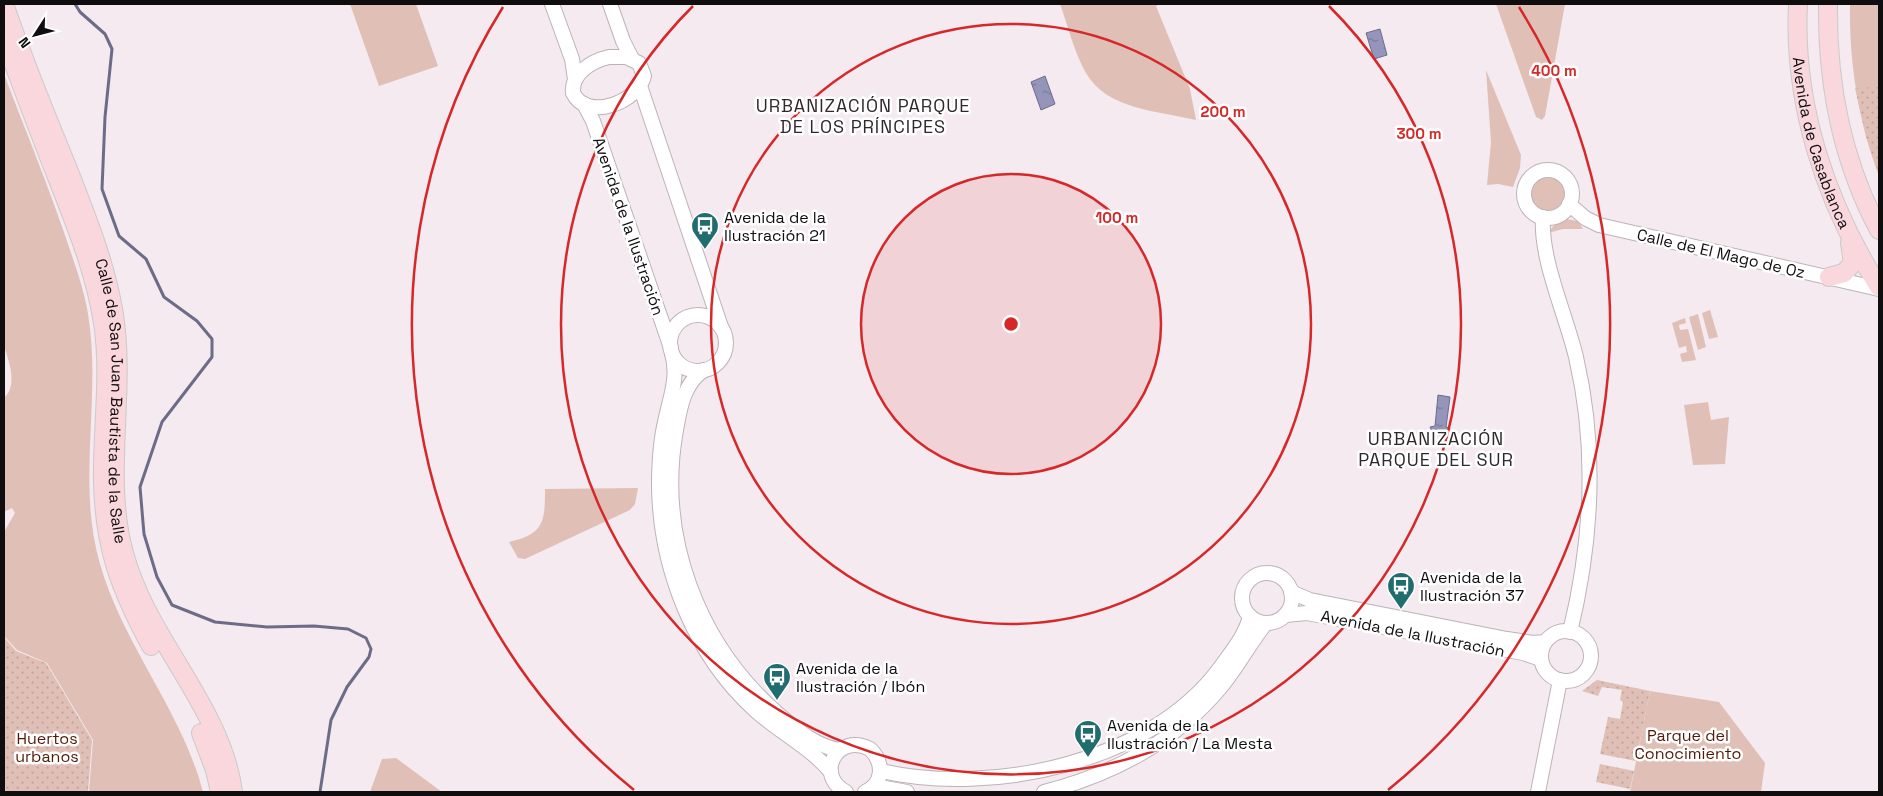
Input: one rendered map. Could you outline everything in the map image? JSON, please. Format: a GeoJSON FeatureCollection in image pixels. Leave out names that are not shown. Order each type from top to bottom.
{"type":"FeatureCollection","features":[{"type":"Feature","properties":{"kind":"main road","name":"Calle de San Juan Bautista de la Salle"},"geometry":{"type":"LineString","coordinates":[[4,4],[86,215],[109,286],[118,353],[116,488],[123,552],[135,588],[148,615],[214,731],[225,760],[232,792]]}},
{"type":"Feature","properties":{"kind":"main road","name":"Avenida de Casablanca"},"geometry":{"type":"LineString","coordinates":[[1798,4],[1804,100],[1812,140],[1824,177],[1848,235],[1878,283]]}},
{"type":"Feature","properties":{"kind":"main road","name":"Avenida de Casablanca"},"geometry":{"type":"LineString","coordinates":[[1828,4],[1830,74],[1842,137],[1851,168],[1879,230]]}},
{"type":"Feature","properties":{"kind":"main road","name":"Calle de San Juan Bautista de la Salle"},"geometry":{"type":"LineString","coordinates":[[4,38],[79,233],[98,295],[104,324],[106,363],[103,480],[105,517],[116,571],[136,618],[205,741],[220,792]]}},
{"type":"Feature","properties":{"kind":"main road"},"geometry":{"type":"LineString","coordinates":[[1829,278],[1844,273],[1853,263],[1848,235]]}},
{"type":"Feature","properties":{"kind":"street"},"geometry":{"type":"LineString","coordinates":[[552,4],[572,59],[575,79],[573,93],[584,104],[597,106],[616,104],[630,96],[640,86],[644,76],[642,69],[632,59],[620,34],[610,4]]}},
{"type":"Feature","properties":{"kind":"street"},"geometry":{"type":"LineString","coordinates":[[575,79],[588,65],[600,59],[616,57],[632,59]]}},
{"type":"Feature","properties":{"kind":"street"},"geometry":{"type":"LineString","coordinates":[[640,86],[726,345],[724,354],[712,367],[704,370],[688,384],[679,413],[674,442],[672,482],[674,523],[685,574],[699,610],[713,636],[752,690],[803,734],[823,746],[839,750]]}},
{"type":"Feature","properties":{"kind":"street","name":"Avenida de la Ilustración"},"geometry":{"type":"LineString","coordinates":[[584,104],[593,122],[671,350],[676,372],[676,381],[665,423],[659,494],[667,552],[683,604],[711,657],[738,692],[773,726],[817,757],[831,772],[834,782],[842,791]]}},
{"type":"Feature","properties":{"kind":"street"},"geometry":{"type":"LineString","coordinates":[[1550,170],[1565,177],[1571,188],[1569,204],[1565,210],[1556,216],[1543,217],[1532,212],[1524,197],[1526,184],[1537,172],[1550,170]]}},
{"type":"Feature","properties":{"kind":"street","name":"Calle de El Mago de Oz"},"geometry":{"type":"LineString","coordinates":[[1569,204],[1585,218],[1598,225],[1829,278],[1878,283]]}},
{"type":"Feature","properties":{"kind":"street"},"geometry":{"type":"LineString","coordinates":[[1543,217],[1546,248],[1579,371],[1587,428],[1589,507],[1586,543],[1570,632]]}},
{"type":"Feature","properties":{"kind":"street"},"geometry":{"type":"LineString","coordinates":[[704,370],[688,369],[681,365],[671,350],[674,330],[687,317],[706,316],[721,327]]}},
{"type":"Feature","properties":{"kind":"street"},"geometry":{"type":"LineString","coordinates":[[1263,573],[1278,576],[1286,583],[1290,592],[1290,604],[1285,615],[1278,620],[1266,622],[1250,616],[1245,609],[1242,597],[1246,584],[1253,577],[1263,573]]}},
{"type":"Feature","properties":{"kind":"street","name":"Avenida de la Ilustración"},"geometry":{"type":"LineString","coordinates":[[1290,592],[1310,600],[1507,639],[1533,643],[1545,642]]}},
{"type":"Feature","properties":{"kind":"street","name":"Avenida de la Ilustración"},"geometry":{"type":"LineString","coordinates":[[1285,615],[1308,613],[1523,653],[1542,659]]}},
{"type":"Feature","properties":{"kind":"street"},"geometry":{"type":"LineString","coordinates":[[880,771],[914,782],[974,788],[1022,785],[1085,768],[1144,736],[1195,696],[1212,678],[1240,638],[1250,616]]}},
{"type":"Feature","properties":{"kind":"street"},"geometry":{"type":"LineString","coordinates":[[1044,792],[1073,785],[1107,772],[1143,753],[1175,730],[1220,688],[1266,622]]}},
{"type":"Feature","properties":{"kind":"street"},"geometry":{"type":"LineString","coordinates":[[1570,632],[1580,636],[1587,642],[1591,655],[1590,662],[1584,674],[1577,678],[1560,680],[1548,674],[1542,659],[1545,642],[1558,633],[1570,632]]}},
{"type":"Feature","properties":{"kind":"street"},"geometry":{"type":"LineString","coordinates":[[1538,792],[1560,680]]}},
{"type":"Feature","properties":{"kind":"street"},"geometry":{"type":"LineString","coordinates":[[831,772],[832,760],[839,750],[854,744],[864,746],[878,758],[880,771],[870,789],[906,792]]}},
{"type":"Feature","properties":{"kind":"green space"},"geometry":{"type":"Polygon","coordinates":[[[350,4],[416,4],[438,66],[379,86],[350,4]]]}},
{"type":"Feature","properties":{"kind":"green space"},"geometry":{"type":"Polygon","coordinates":[[[1060,4],[1161,4],[1156,6],[1190,89],[1196,120],[1150,111],[1120,102],[1107,95],[1095,85],[1086,73],[1078,56],[1060,4]]]}},
{"type":"Feature","properties":{"kind":"green space"},"geometry":{"type":"Polygon","coordinates":[[[1496,4],[1565,4],[1545,116],[1542,120],[1536,117],[1496,4]]]}},
{"type":"Feature","properties":{"kind":"green space"},"geometry":{"type":"Polygon","coordinates":[[[1850,4],[1879,4],[1879,176],[1865,134],[1856,91],[1851,48],[1850,4]]]}},
{"type":"Feature","properties":{"kind":"green space"},"geometry":{"type":"Polygon","coordinates":[[[1486,70],[1521,155],[1520,168],[1513,187],[1498,184],[1487,185],[1491,142],[1486,70]]]}},
{"type":"Feature","properties":{"kind":"green space"},"geometry":{"type":"Polygon","coordinates":[[[4,74],[60,220],[79,277],[88,314],[92,345],[90,502],[93,533],[100,564],[110,594],[123,622],[181,734],[203,792],[89,792],[93,740],[47,663],[17,650],[4,636],[4,532],[15,513],[12,508],[4,512],[4,398],[11,387],[11,373],[4,346],[4,74]]]}},
{"type":"Feature","properties":{"kind":"green space"},"geometry":{"type":"Polygon","coordinates":[[[1879,87],[1879,176],[1866,137],[1855,88],[1879,87]]]}},
{"type":"Feature","properties":{"kind":"green space"},"geometry":{"type":"Polygon","coordinates":[[[1548,176],[1555,177],[1561,181],[1565,187],[1565,201],[1561,207],[1555,211],[1548,212],[1541,211],[1535,207],[1531,201],[1530,194],[1531,187],[1535,181],[1541,177],[1548,176]]]}},
{"type":"Feature","properties":{"kind":"green space"},"geometry":{"type":"Polygon","coordinates":[[[1566,219],[1578,221],[1583,229],[1563,229],[1548,233],[1555,224],[1566,219]]]}},
{"type":"Feature","properties":{"kind":"green space"},"geometry":{"type":"Polygon","coordinates":[[[1710,310],[1718,337],[1709,339],[1702,313],[1710,310]]]}},
{"type":"Feature","properties":{"kind":"green space"},"geometry":{"type":"Polygon","coordinates":[[[1698,314],[1706,347],[1698,350],[1689,317],[1698,314]]]}},
{"type":"Feature","properties":{"kind":"green space"},"geometry":{"type":"Polygon","coordinates":[[[1685,318],[1686,323],[1679,325],[1680,330],[1688,329],[1696,360],[1682,362],[1680,354],[1687,352],[1686,346],[1679,348],[1672,323],[1685,318]]]}},
{"type":"Feature","properties":{"kind":"green space"},"geometry":{"type":"Polygon","coordinates":[[[1708,402],[1711,420],[1729,417],[1725,464],[1693,465],[1684,405],[1708,402]]]}},
{"type":"Feature","properties":{"kind":"green space"},"geometry":{"type":"Polygon","coordinates":[[[638,488],[635,504],[630,510],[525,559],[518,558],[509,542],[529,535],[540,525],[543,518],[545,489],[638,488]]]}},
{"type":"Feature","properties":{"kind":"green space","name":"Huertos urbanos"},"geometry":{"type":"Polygon","coordinates":[[[4,637],[16,651],[46,663],[92,740],[88,792],[4,792],[4,637]]]}},
{"type":"Feature","properties":{"kind":"green space"},"geometry":{"type":"Polygon","coordinates":[[[1597,680],[1650,691],[1636,761],[1600,754],[1608,717],[1620,719],[1623,702],[1620,700],[1622,690],[1602,687],[1598,696],[1582,691],[1597,680]]]}},
{"type":"Feature","properties":{"kind":"green space","name":"Parque del Conocimiento"},"geometry":{"type":"Polygon","coordinates":[[[1650,691],[1719,702],[1765,763],[1761,792],[1630,792],[1650,691]]]}},
{"type":"Feature","properties":{"kind":"green space"},"geometry":{"type":"Polygon","coordinates":[[[396,758],[442,792],[370,792],[382,759],[396,758]]]}},
{"type":"Feature","properties":{"kind":"green space"},"geometry":{"type":"Polygon","coordinates":[[[1600,764],[1634,771],[1630,789],[1596,782],[1600,764]]]}},
{"type":"Feature","properties":{"kind":"water"},"geometry":{"type":"Polygon","coordinates":[[[1380,29],[1387,55],[1374,59],[1366,33],[1380,29]]]}},
{"type":"Feature","properties":{"kind":"water"},"geometry":{"type":"Polygon","coordinates":[[[1045,76],[1055,104],[1041,110],[1031,82],[1045,76]]]}},
{"type":"Feature","properties":{"kind":"water"},"geometry":{"type":"Polygon","coordinates":[[[1438,395],[1450,397],[1446,427],[1450,428],[1447,434],[1441,436],[1433,433],[1430,427],[1435,426],[1438,395]]]}},
{"type":"Feature","properties":{"kind":"waterway"},"geometry":{"type":"LineString","coordinates":[[75,4],[80,12],[105,34],[112,49],[105,117],[102,189],[119,236],[146,259],[164,297],[197,321],[212,339],[212,357],[162,422],[140,487],[144,534],[157,577],[172,605],[215,622],[267,627],[314,626],[348,629],[366,638],[371,649],[369,657],[347,687],[331,720],[320,792]]}},
{"type":"Feature","properties":{"kind":"place","name":"Avenida de la Ilustración 21"},"geometry":{"type":"Point","coordinates":[705,250]}},
{"type":"Feature","properties":{"kind":"place","name":"Avenida de la Ilustración 37"},"geometry":{"type":"Point","coordinates":[1401,610]}},
{"type":"Feature","properties":{"kind":"place","name":"Avenida de la Ilustración / Ibón"},"geometry":{"type":"Point","coordinates":[777,701]}},
{"type":"Feature","properties":{"kind":"place","name":"Avenida de la Ilustración / La Mesta"},"geometry":{"type":"Point","coordinates":[1088,758]}},
{"type":"Feature","properties":{"kind":"district","name":"URBANIZACIÓN PARQUE DE LOS PRÍNCIPES"},"geometry":{"type":"Point","coordinates":[863,116]}},
{"type":"Feature","properties":{"kind":"district","name":"URBANIZACIÓN PARQUE DEL SUR"},"geometry":{"type":"Point","coordinates":[1436,449]}}]}
